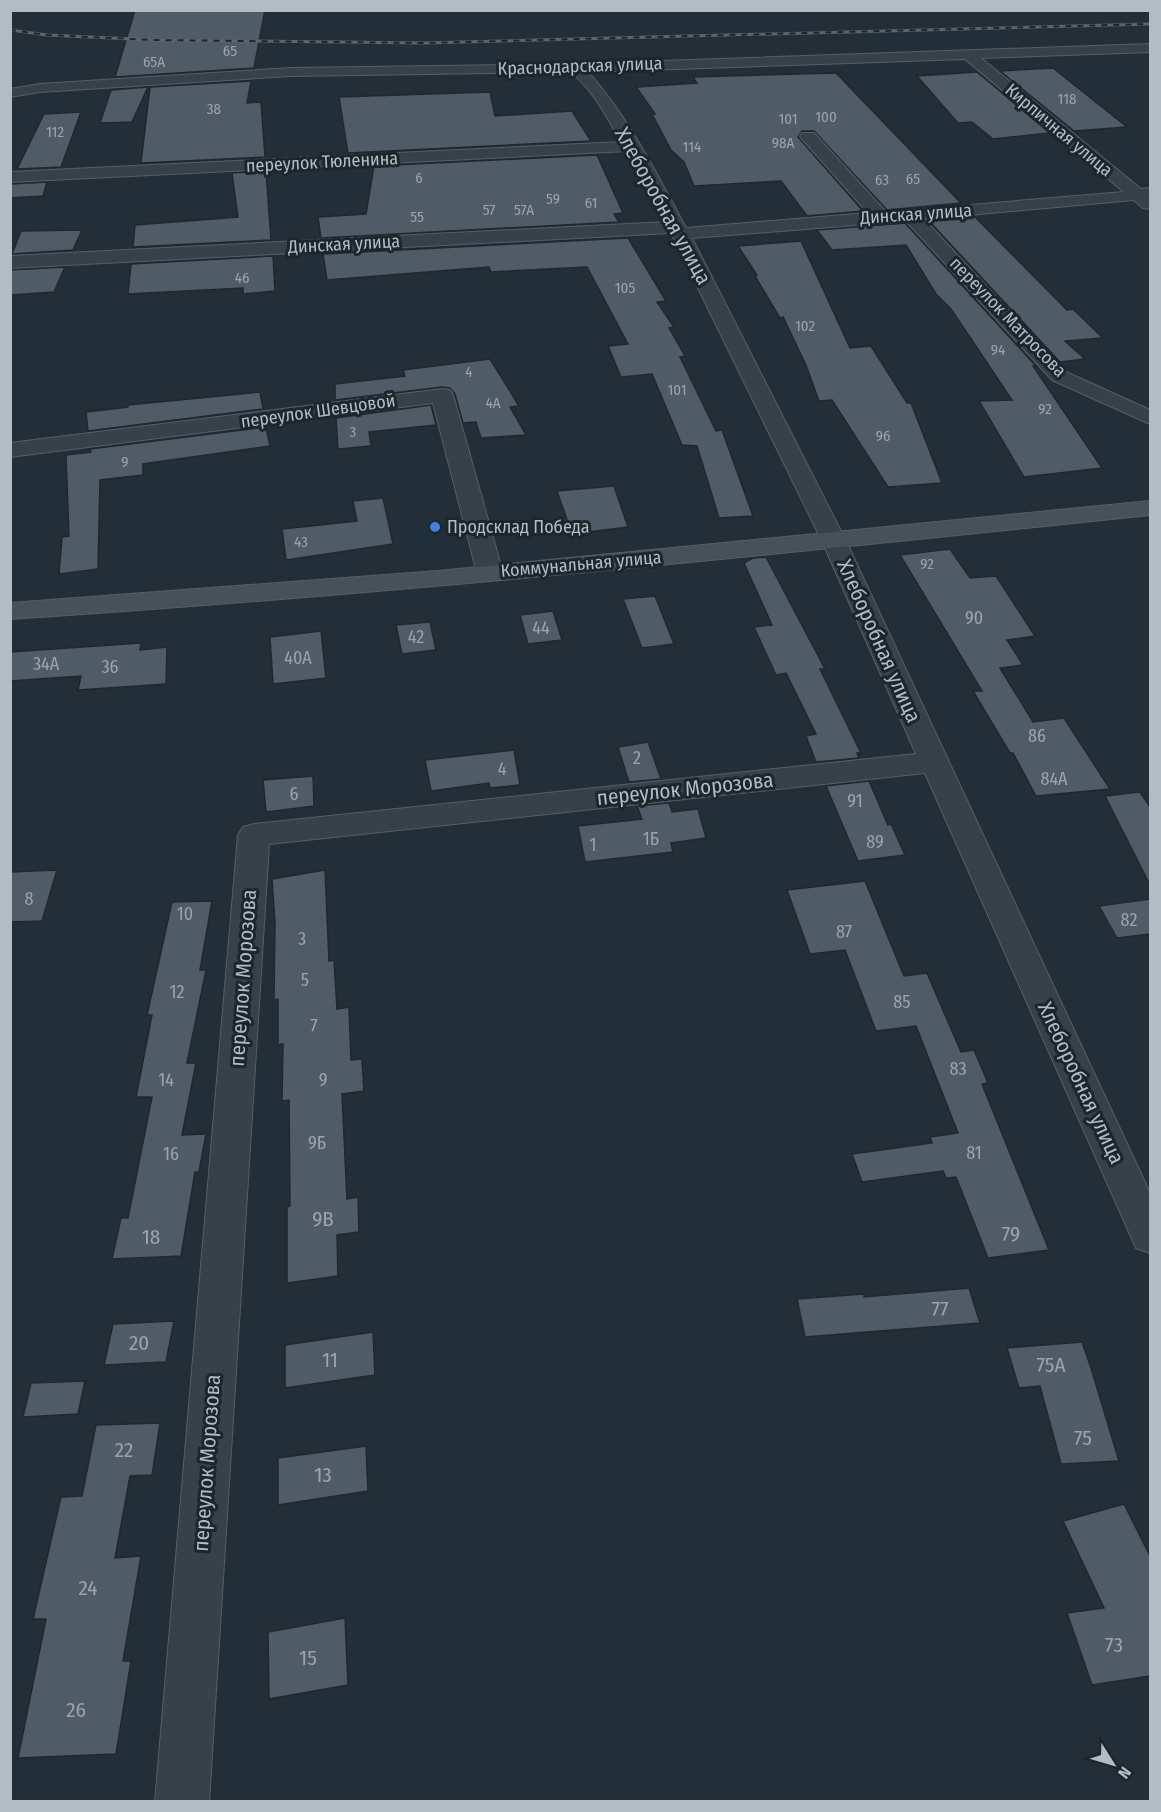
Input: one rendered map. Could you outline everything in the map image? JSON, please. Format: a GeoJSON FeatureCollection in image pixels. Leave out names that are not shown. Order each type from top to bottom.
{"type":"FeatureCollection","features":[{"type":"Feature","properties":{"kind":"street","name":"Краснодарская улица"},"geometry":{"type":"LineString","coordinates":[[10,93],[40,88],[291,72],[573,68],[1150,48]]}},
{"type":"Feature","properties":{"kind":"street","name":"Кирпичная улица"},"geometry":{"type":"LineString","coordinates":[[968,54],[1146,198]]}},
{"type":"Feature","properties":{"kind":"street","name":"Хлеборобная улица"},"geometry":{"type":"LineString","coordinates":[[573,68],[596,90],[633,146],[679,230],[834,541],[1150,1234]]}},
{"type":"Feature","properties":{"kind":"street"},"geometry":{"type":"LineString","coordinates":[[808,136],[881,217]]}},
{"type":"Feature","properties":{"kind":"street","name":"переулок Тюленина"},"geometry":{"type":"LineString","coordinates":[[10,177],[633,146]]}},
{"type":"Feature","properties":{"kind":"street","name":"Динская улица"},"geometry":{"type":"LineString","coordinates":[[10,262],[679,230],[1146,198]]}},
{"type":"Feature","properties":{"kind":"street","name":"переулок Матросова"},"geometry":{"type":"LineString","coordinates":[[910,215],[1059,376],[1150,418]]}},
{"type":"Feature","properties":{"kind":"street","name":"переулок Шевцовой"},"geometry":{"type":"LineString","coordinates":[[10,450],[442,394],[490,573]]}},
{"type":"Feature","properties":{"kind":"street","name":"Коммунальная улица"},"geometry":{"type":"LineString","coordinates":[[10,611],[201,600],[834,541],[1150,508]]}},
{"type":"Feature","properties":{"kind":"street","name":"переулок Морозова"},"geometry":{"type":"LineString","coordinates":[[182,1802],[254,835],[933,762]]}},
{"type":"Feature","properties":{"kind":"building"},"geometry":{"type":"Polygon","coordinates":[[[135,10],[265,10],[254,68],[115,77],[135,10]]]}},
{"type":"Feature","properties":{"kind":"building"},"geometry":{"type":"Polygon","coordinates":[[[1053,68],[1127,127],[1074,131],[1000,71],[1053,68]]]}},
{"type":"Feature","properties":{"kind":"building"},"geometry":{"type":"Polygon","coordinates":[[[977,72],[1050,133],[993,139],[972,122],[958,123],[917,76],[977,72]]]}},
{"type":"Feature","properties":{"kind":"building"},"geometry":{"type":"Polygon","coordinates":[[[836,73],[961,203],[887,210],[814,131],[802,131],[798,137],[863,211],[807,216],[781,181],[694,186],[684,162],[671,150],[652,114],[655,114],[636,87],[697,83],[693,77],[836,73]]]}},
{"type":"Feature","properties":{"kind":"building"},"geometry":{"type":"Polygon","coordinates":[[[251,81],[247,103],[261,102],[265,157],[141,163],[150,87],[251,81]]]}},
{"type":"Feature","properties":{"kind":"building"},"geometry":{"type":"Polygon","coordinates":[[[148,87],[132,122],[100,123],[111,90],[148,87]]]}},
{"type":"Feature","properties":{"kind":"building"},"geometry":{"type":"Polygon","coordinates":[[[490,92],[495,116],[572,111],[591,141],[348,153],[339,97],[490,92]]]}},
{"type":"Feature","properties":{"kind":"building"},"geometry":{"type":"Polygon","coordinates":[[[81,112],[61,167],[17,169],[44,114],[81,112]]]}},
{"type":"Feature","properties":{"kind":"building"},"geometry":{"type":"Polygon","coordinates":[[[597,155],[623,213],[614,214],[619,222],[321,238],[318,217],[366,214],[374,166],[597,155]]]}},
{"type":"Feature","properties":{"kind":"building"},"geometry":{"type":"Polygon","coordinates":[[[266,171],[271,240],[133,247],[135,225],[238,217],[232,173],[266,171]]]}},
{"type":"Feature","properties":{"kind":"building"},"geometry":{"type":"Polygon","coordinates":[[[47,182],[43,196],[10,198],[11,184],[47,182]]]}},
{"type":"Feature","properties":{"kind":"building"},"geometry":{"type":"Polygon","coordinates":[[[975,217],[1067,310],[1073,309],[1103,338],[1065,341],[1085,359],[1060,362],[929,221],[975,217]]]}},
{"type":"Feature","properties":{"kind":"building"},"geometry":{"type":"Polygon","coordinates":[[[905,223],[1036,366],[1033,366],[1102,468],[1024,477],[979,401],[1012,400],[951,309],[936,294],[906,245],[832,250],[817,230],[905,223]]]}},
{"type":"Feature","properties":{"kind":"building"},"geometry":{"type":"Polygon","coordinates":[[[82,230],[73,250],[12,254],[21,231],[82,230]]]}},
{"type":"Feature","properties":{"kind":"building"},"geometry":{"type":"Polygon","coordinates":[[[628,238],[666,301],[657,302],[674,327],[669,328],[685,356],[680,357],[716,431],[722,430],[753,516],[719,518],[697,446],[682,445],[652,374],[621,377],[608,346],[628,344],[587,267],[491,272],[489,267],[327,280],[323,254],[628,238]]]}},
{"type":"Feature","properties":{"kind":"building"},"geometry":{"type":"Polygon","coordinates":[[[801,241],[850,348],[871,346],[907,403],[911,403],[942,483],[888,487],[832,400],[819,401],[806,365],[783,317],[780,318],[738,246],[801,241]]]}},
{"type":"Feature","properties":{"kind":"building"},"geometry":{"type":"Polygon","coordinates":[[[273,256],[275,291],[243,294],[243,288],[128,294],[131,264],[273,256]]]}},
{"type":"Feature","properties":{"kind":"building"},"geometry":{"type":"Polygon","coordinates":[[[65,267],[54,292],[10,295],[10,270],[65,267]]]}},
{"type":"Feature","properties":{"kind":"building"},"geometry":{"type":"Polygon","coordinates":[[[490,359],[519,406],[510,407],[526,435],[481,438],[476,422],[463,423],[455,394],[450,388],[442,387],[335,400],[335,384],[405,376],[403,370],[490,359]]]}},
{"type":"Feature","properties":{"kind":"building"},"geometry":{"type":"Polygon","coordinates":[[[260,392],[263,409],[88,431],[86,412],[128,407],[128,405],[260,392]]]}},
{"type":"Feature","properties":{"kind":"building"},"geometry":{"type":"Polygon","coordinates":[[[431,405],[436,425],[369,432],[371,446],[338,449],[336,418],[431,405]]]}},
{"type":"Feature","properties":{"kind":"building"},"geometry":{"type":"Polygon","coordinates":[[[266,427],[270,446],[143,464],[143,475],[100,480],[98,569],[59,574],[62,537],[69,536],[66,455],[91,452],[90,449],[266,427]]]}},
{"type":"Feature","properties":{"kind":"building"},"geometry":{"type":"Polygon","coordinates":[[[614,486],[628,527],[572,534],[557,491],[614,486]]]}},
{"type":"Feature","properties":{"kind":"building"},"geometry":{"type":"Polygon","coordinates":[[[383,498],[393,544],[286,560],[282,529],[357,521],[353,501],[383,498]]]}},
{"type":"Feature","properties":{"kind":"building"},"geometry":{"type":"Polygon","coordinates":[[[950,549],[970,578],[996,576],[1035,636],[1007,640],[1023,665],[1000,668],[1033,722],[1064,718],[1110,789],[1036,796],[1013,753],[1010,753],[973,691],[982,691],[900,555],[950,549]]]}},
{"type":"Feature","properties":{"kind":"building"},"geometry":{"type":"Polygon","coordinates":[[[766,557],[825,669],[820,669],[861,753],[857,753],[859,758],[816,762],[806,736],[816,734],[786,673],[776,675],[754,627],[772,625],[744,563],[753,558],[766,557]]]}},
{"type":"Feature","properties":{"kind":"building"},"geometry":{"type":"Polygon","coordinates":[[[655,596],[674,644],[642,648],[623,599],[655,596]]]}},
{"type":"Feature","properties":{"kind":"building"},"geometry":{"type":"Polygon","coordinates":[[[553,611],[562,640],[528,644],[520,615],[553,611]]]}},
{"type":"Feature","properties":{"kind":"building"},"geometry":{"type":"Polygon","coordinates":[[[430,622],[436,650],[402,654],[396,625],[430,622]]]}},
{"type":"Feature","properties":{"kind":"building"},"geometry":{"type":"Polygon","coordinates":[[[321,631],[326,678],[273,684],[270,637],[321,631]]]}},
{"type":"Feature","properties":{"kind":"building"},"geometry":{"type":"Polygon","coordinates":[[[141,643],[140,650],[167,647],[166,684],[78,690],[81,676],[10,681],[10,652],[141,643]]]}},
{"type":"Feature","properties":{"kind":"building"},"geometry":{"type":"Polygon","coordinates":[[[648,742],[661,779],[629,782],[618,747],[648,742]]]}},
{"type":"Feature","properties":{"kind":"building"},"geometry":{"type":"Polygon","coordinates":[[[514,750],[520,785],[490,788],[489,783],[431,791],[425,760],[514,750]]]}},
{"type":"Feature","properties":{"kind":"building"},"geometry":{"type":"Polygon","coordinates":[[[313,776],[314,806],[266,812],[263,780],[313,776]]]}},
{"type":"Feature","properties":{"kind":"building"},"geometry":{"type":"Polygon","coordinates":[[[869,781],[888,825],[891,824],[905,855],[858,861],[826,786],[869,781]]]}},
{"type":"Feature","properties":{"kind":"building"},"geometry":{"type":"Polygon","coordinates":[[[1140,792],[1150,807],[1150,885],[1105,796],[1140,792]]]}},
{"type":"Feature","properties":{"kind":"building"},"geometry":{"type":"Polygon","coordinates":[[[669,803],[672,812],[698,809],[706,838],[671,843],[673,852],[585,862],[578,826],[642,819],[637,806],[669,803]]]}},
{"type":"Feature","properties":{"kind":"building"},"geometry":{"type":"Polygon","coordinates":[[[57,870],[42,921],[10,922],[10,872],[57,870]]]}},
{"type":"Feature","properties":{"kind":"building"},"geometry":{"type":"Polygon","coordinates":[[[325,870],[329,961],[334,960],[337,1009],[349,1007],[351,1060],[362,1059],[364,1091],[342,1094],[347,1199],[358,1197],[359,1232],[337,1235],[338,1276],[287,1283],[287,1207],[290,1206],[289,1100],[282,1101],[283,1044],[278,1045],[278,999],[274,1000],[275,922],[272,879],[325,870]]]}},
{"type":"Feature","properties":{"kind":"building"},"geometry":{"type":"Polygon","coordinates":[[[865,881],[904,976],[927,973],[961,1052],[974,1050],[988,1083],[982,1084],[1049,1250],[988,1258],[956,1177],[946,1178],[943,1171],[862,1182],[852,1154],[932,1143],[930,1137],[958,1133],[916,1026],[876,1031],[845,950],[810,954],[787,890],[865,881]]]}},
{"type":"Feature","properties":{"kind":"building"},"geometry":{"type":"Polygon","coordinates":[[[1150,899],[1150,934],[1117,938],[1099,906],[1150,899]]]}},
{"type":"Feature","properties":{"kind":"building"},"geometry":{"type":"Polygon","coordinates":[[[212,901],[200,970],[206,970],[187,1063],[196,1063],[182,1135],[206,1134],[199,1172],[195,1172],[181,1256],[112,1259],[121,1218],[128,1218],[152,1097],[136,1097],[152,1015],[147,1015],[172,902],[212,901]]]}},
{"type":"Feature","properties":{"kind":"building"},"geometry":{"type":"Polygon","coordinates":[[[969,1288],[980,1323],[805,1337],[797,1299],[864,1294],[864,1297],[969,1288]]]}},
{"type":"Feature","properties":{"kind":"building"},"geometry":{"type":"Polygon","coordinates":[[[174,1321],[166,1362],[104,1365],[113,1324],[174,1321]]]}},
{"type":"Feature","properties":{"kind":"building"},"geometry":{"type":"Polygon","coordinates":[[[373,1332],[375,1375],[285,1388],[285,1345],[373,1332]]]}},
{"type":"Feature","properties":{"kind":"building"},"geometry":{"type":"Polygon","coordinates":[[[1082,1342],[1119,1461],[1061,1464],[1040,1386],[1019,1388],[1007,1348],[1082,1342]]]}},
{"type":"Feature","properties":{"kind":"building"},"geometry":{"type":"Polygon","coordinates":[[[85,1381],[78,1414],[23,1417],[31,1383],[85,1381]]]}},
{"type":"Feature","properties":{"kind":"building"},"geometry":{"type":"Polygon","coordinates":[[[160,1423],[152,1475],[130,1476],[115,1558],[141,1556],[123,1661],[131,1661],[116,1754],[18,1758],[46,1619],[33,1619],[61,1497],[82,1496],[96,1425],[160,1423]]]}},
{"type":"Feature","properties":{"kind":"building"},"geometry":{"type":"Polygon","coordinates":[[[366,1446],[368,1491],[278,1505],[278,1458],[366,1446]]]}},
{"type":"Feature","properties":{"kind":"building"},"geometry":{"type":"Polygon","coordinates":[[[1124,1504],[1150,1556],[1150,1676],[1092,1685],[1067,1613],[1104,1608],[1063,1521],[1124,1504]]]}},
{"type":"Feature","properties":{"kind":"building"},"geometry":{"type":"Polygon","coordinates":[[[345,1618],[348,1685],[269,1699],[268,1632],[345,1618]]]}},
{"type":"Feature","properties":{"kind":"railway"},"geometry":{"type":"LineString","coordinates":[[10,30],[47,35],[153,40],[424,43],[1150,24]]}},
{"type":"Feature","properties":{"kind":"place","name":"Продсклад Победа"},"geometry":{"type":"Point","coordinates":[435,527]}}]}
